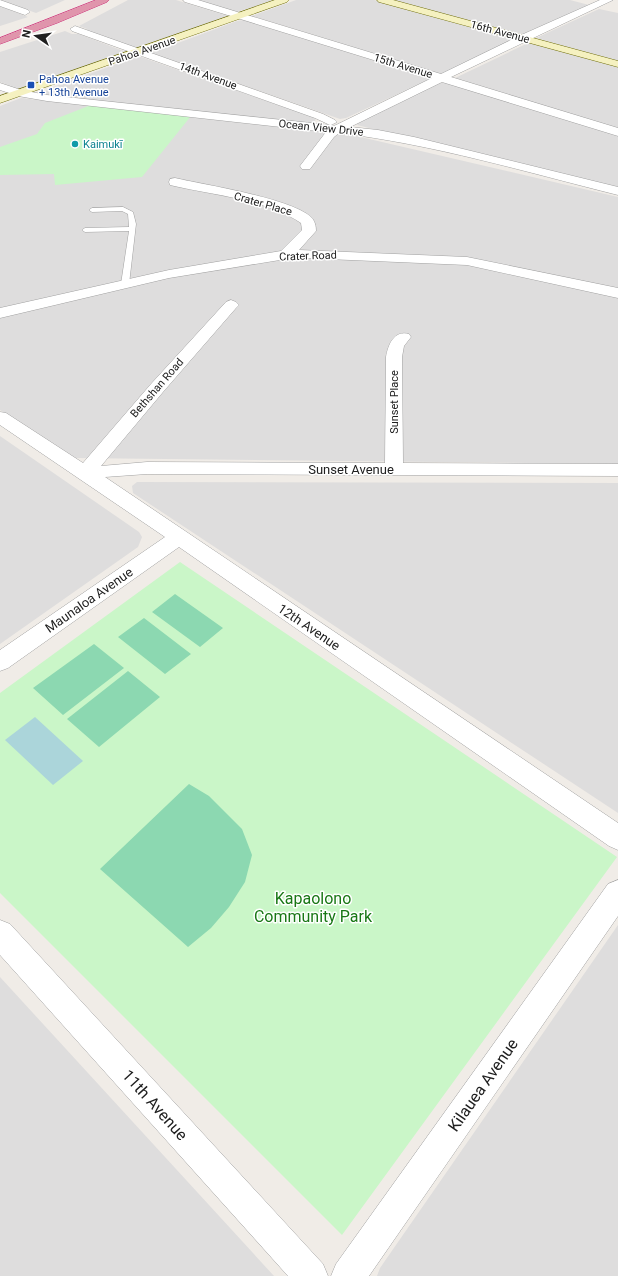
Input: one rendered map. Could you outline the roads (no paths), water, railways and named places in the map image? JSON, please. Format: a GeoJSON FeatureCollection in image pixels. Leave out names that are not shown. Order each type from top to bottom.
{"type":"FeatureCollection","features":[{"type":"Feature","properties":{"kind":"highway"},"geometry":{"type":"LineString","coordinates":[[0,33],[84,0]]}},
{"type":"Feature","properties":{"kind":"highway"},"geometry":{"type":"LineString","coordinates":[[0,41],[104,0]]}},
{"type":"Feature","properties":{"kind":"street","name":"15th Avenue"},"geometry":{"type":"LineString","coordinates":[[188,0],[618,132]]}},
{"type":"Feature","properties":{"kind":"street","name":"Pahoa Avenue"},"geometry":{"type":"LineString","coordinates":[[0,100],[284,0]]}},
{"type":"Feature","properties":{"kind":"street","name":"16th Avenue"},"geometry":{"type":"LineString","coordinates":[[382,0],[618,64]]}},
{"type":"Feature","properties":{"kind":"street"},"geometry":{"type":"LineString","coordinates":[[584,0],[607,3]]}},
{"type":"Feature","properties":{"kind":"street"},"geometry":{"type":"LineString","coordinates":[[0,3],[25,12]]}},
{"type":"Feature","properties":{"kind":"street"},"geometry":{"type":"LineString","coordinates":[[306,166],[330,134],[337,129],[523,38],[607,3]]}},
{"type":"Feature","properties":{"kind":"street","name":"14th Avenue"},"geometry":{"type":"LineString","coordinates":[[75,29],[319,116],[330,121],[337,129]]}},
{"type":"Feature","properties":{"kind":"street","name":"Ocean View Drive"},"geometry":{"type":"LineString","coordinates":[[0,86],[18,94],[47,98],[183,114],[378,134],[414,141],[618,191]]}},
{"type":"Feature","properties":{"kind":"street","name":"Crater Place"},"geometry":{"type":"LineString","coordinates":[[175,182],[275,206],[298,214],[306,220],[309,226],[309,231],[286,255]]}},
{"type":"Feature","properties":{"kind":"street","name":"Crater Road"},"geometry":{"type":"LineString","coordinates":[[0,313],[169,274],[286,255],[323,254],[467,261],[618,292]]}},
{"type":"Feature","properties":{"kind":"street","name":"Bethshan Road"},"geometry":{"type":"LineString","coordinates":[[85,473],[156,388],[231,304]]}},
{"type":"Feature","properties":{"kind":"street","name":"Sunset Place"},"geometry":{"type":"LineString","coordinates":[[394,469],[394,357],[396,346],[403,337]]}},
{"type":"Feature","properties":{"kind":"street","name":"12th Avenue"},"geometry":{"type":"LineString","coordinates":[[0,417],[85,473],[618,838]]}},
{"type":"Feature","properties":{"kind":"street","name":"Sunset Avenue"},"geometry":{"type":"LineString","coordinates":[[85,473],[147,468],[618,470]]}},
{"type":"Feature","properties":{"kind":"street","name":"Maunaloa Avenue"},"geometry":{"type":"LineString","coordinates":[[0,662],[178,538]]}},
{"type":"Feature","properties":{"kind":"street","name":"Kilauea Avenue"},"geometry":{"type":"LineString","coordinates":[[348,1276],[618,893]]}},
{"type":"Feature","properties":{"kind":"street","name":"11th Avenue"},"geometry":{"type":"LineString","coordinates":[[0,934],[310,1276]]}},
{"type":"Feature","properties":{"kind":"lane"},"geometry":{"type":"LineString","coordinates":[[92,210],[123,209],[131,213],[132,229],[125,284]]}},
{"type":"Feature","properties":{"kind":"lane"},"geometry":{"type":"LineString","coordinates":[[84,230],[132,229]]}},
{"type":"Feature","properties":{"kind":"water"},"geometry":{"type":"Polygon","coordinates":[[[35,717],[83,761],[53,785],[5,740],[35,717]]]}},
{"type":"Feature","properties":{"kind":"place","name":"Pahoa Avenue + 13th Avenue"},"geometry":{"type":"Point","coordinates":[31,85]}},
{"type":"Feature","properties":{"kind":"place","name":"Kaimukī"},"geometry":{"type":"Point","coordinates":[75,144]}},
{"type":"Feature","properties":{"kind":"park label","name":"Kapaolono Community Park"},"geometry":{"type":"Point","coordinates":[313,907]}}]}
